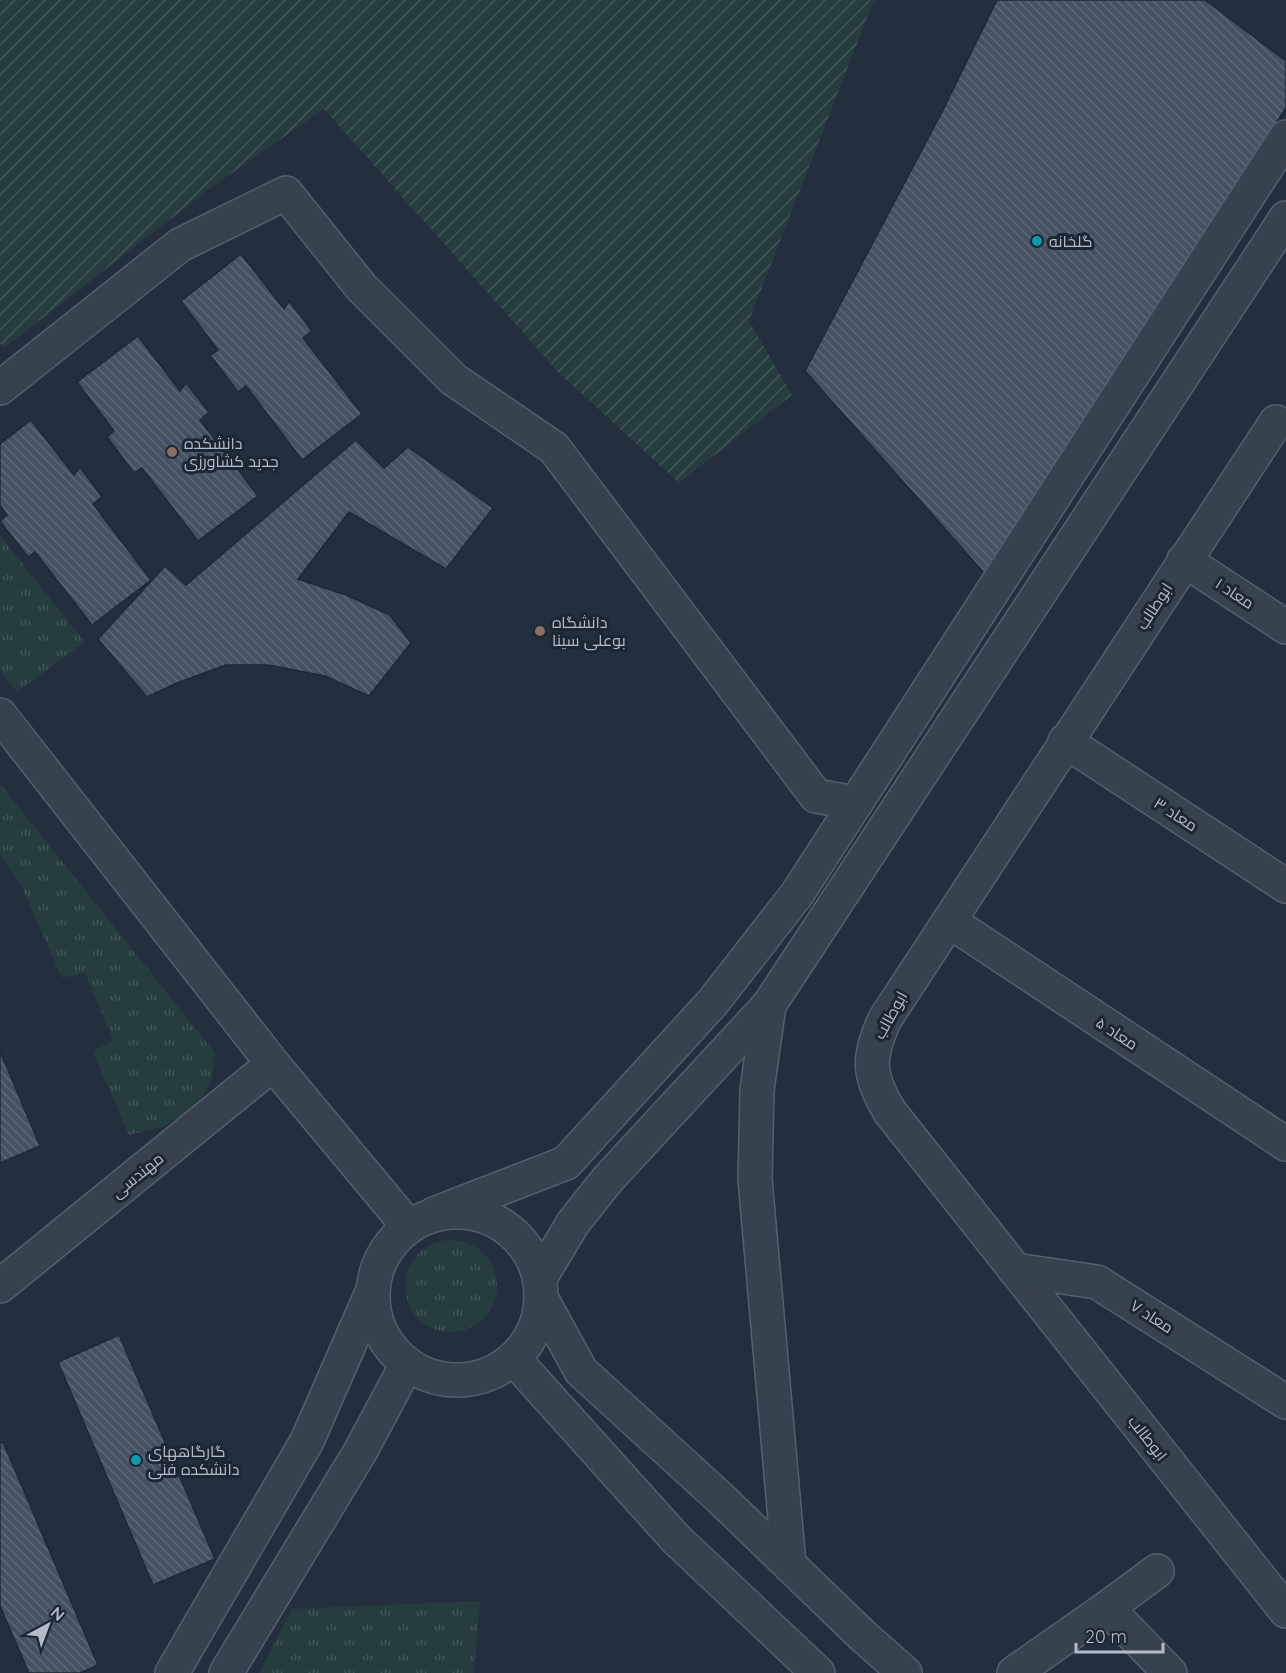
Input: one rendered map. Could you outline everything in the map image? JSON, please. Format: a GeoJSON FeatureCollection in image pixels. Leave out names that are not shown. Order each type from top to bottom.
{"type":"FeatureCollection","features":[{"type":"Feature","properties":{"kind":"street"},"geometry":{"type":"LineString","coordinates":[[172,1673],[307,1441],[373,1290],[378,1266],[390,1244],[421,1220],[566,1163],[713,1002],[797,894],[1286,137]]}},
{"type":"Feature","properties":{"kind":"street"},"geometry":{"type":"LineString","coordinates":[[0,388],[180,245],[286,193],[362,288],[453,379],[554,448],[816,796],[856,803]]}},
{"type":"Feature","properties":{"kind":"street"},"geometry":{"type":"LineString","coordinates":[[373,1290],[375,1318],[388,1344],[407,1364],[433,1377],[462,1380],[490,1374],[514,1359],[528,1342],[538,1322],[541,1289],[573,1223],[608,1179],[769,1005],[1286,218]]}},
{"type":"Feature","properties":{"kind":"street","name":"ابوطالب"},"geometry":{"type":"LineString","coordinates":[[1283,424],[1184,560],[885,1019],[874,1042],[871,1067],[877,1091],[890,1112],[1286,1611]]}},
{"type":"Feature","properties":{"kind":"street","name":"معاد ۱"},"geometry":{"type":"LineString","coordinates":[[1184,560],[1286,627]]}},
{"type":"Feature","properties":{"kind":"street"},"geometry":{"type":"LineString","coordinates":[[0,715],[273,1064],[421,1220]]}},
{"type":"Feature","properties":{"kind":"street","name":"معاد ۳"},"geometry":{"type":"LineString","coordinates":[[1065,741],[1286,886]]}},
{"type":"Feature","properties":{"kind":"street","name":"معاد ۵"},"geometry":{"type":"LineString","coordinates":[[948,921],[1286,1144]]}},
{"type":"Feature","properties":{"kind":"street"},"geometry":{"type":"LineString","coordinates":[[769,1005],[757,1090],[755,1179],[789,1564]]}},
{"type":"Feature","properties":{"kind":"street","name":"مهندسی"},"geometry":{"type":"LineString","coordinates":[[0,1286],[273,1064]]}},
{"type":"Feature","properties":{"kind":"street"},"geometry":{"type":"LineString","coordinates":[[421,1220],[461,1211],[488,1217],[512,1231],[530,1252],[541,1289],[581,1371],[719,1497],[905,1673]]}},
{"type":"Feature","properties":{"kind":"street","name":"معاد ۷"},"geometry":{"type":"LineString","coordinates":[[1015,1270],[1097,1282],[1283,1393]]}},
{"type":"Feature","properties":{"kind":"street"},"geometry":{"type":"LineString","coordinates":[[514,1359],[676,1539],[818,1673]]}},
{"type":"Feature","properties":{"kind":"street"},"geometry":{"type":"LineString","coordinates":[[226,1673],[360,1452],[407,1364]]}},
{"type":"Feature","properties":{"kind":"street"},"geometry":{"type":"LineString","coordinates":[[1014,1673],[1157,1571]]}},
{"type":"Feature","properties":{"kind":"street"},"geometry":{"type":"LineString","coordinates":[[1107,1608],[1170,1673]]}},
{"type":"Feature","properties":{"kind":"green space"},"geometry":{"type":"Polygon","coordinates":[[[0,0],[878,0],[872,5],[749,321],[792,395],[679,483],[559,373],[324,109],[213,186],[4,348],[0,344],[0,0]]]}},
{"type":"Feature","properties":{"kind":"green space"},"geometry":{"type":"Polygon","coordinates":[[[0,536],[85,642],[17,692],[0,670],[0,536]]]}},
{"type":"Feature","properties":{"kind":"green space"},"geometry":{"type":"Polygon","coordinates":[[[0,784],[215,1053],[212,1079],[195,1109],[162,1127],[129,1135],[93,1052],[113,1040],[85,973],[62,978],[22,887],[0,855],[0,784]]]}},
{"type":"Feature","properties":{"kind":"green space"},"geometry":{"type":"Polygon","coordinates":[[[451,1240],[469,1243],[484,1253],[494,1268],[497,1286],[494,1304],[484,1319],[469,1329],[451,1332],[433,1329],[418,1319],[408,1304],[405,1286],[408,1268],[418,1253],[433,1243],[451,1240]]]}},
{"type":"Feature","properties":{"kind":"green space"},"geometry":{"type":"Polygon","coordinates":[[[480,1601],[474,1673],[259,1673],[292,1609],[480,1601]]]}},
{"type":"Feature","properties":{"kind":"building","name":"گلخانه"},"geometry":{"type":"Polygon","coordinates":[[[997,0],[1205,0],[1286,61],[1286,108],[985,574],[805,371],[942,112],[997,0]]]}},
{"type":"Feature","properties":{"kind":"building","name":"دانشکده جدید کشاورزی"},"geometry":{"type":"Polygon","coordinates":[[[241,254],[284,309],[289,301],[312,331],[303,338],[362,414],[302,460],[246,386],[238,392],[210,355],[218,350],[181,301],[241,254]]]}},
{"type":"Feature","properties":{"kind":"building","name":"دانشکده جدید کشاورزی"},"geometry":{"type":"Polygon","coordinates":[[[138,336],[180,391],[186,383],[209,412],[200,420],[258,496],[198,541],[142,468],[134,473],[107,437],[114,431],[77,382],[138,336]]]}},
{"type":"Feature","properties":{"kind":"building"},"geometry":{"type":"Polygon","coordinates":[[[31,420],[74,475],[80,467],[102,497],[93,504],[151,580],[92,625],[35,552],[28,557],[0,521],[7,515],[0,505],[0,444],[31,420]]]}},
{"type":"Feature","properties":{"kind":"building","name":"دانشکده جدید کشاورزی"},"geometry":{"type":"Polygon","coordinates":[[[356,440],[384,468],[408,447],[493,508],[446,569],[349,512],[298,579],[346,595],[390,615],[411,643],[369,696],[325,676],[268,665],[226,665],[147,697],[98,639],[165,566],[186,585],[356,440]]]}},
{"type":"Feature","properties":{"kind":"building"},"geometry":{"type":"Polygon","coordinates":[[[0,1051],[40,1146],[0,1163],[0,1051]]]}},
{"type":"Feature","properties":{"kind":"building","name":"گارگاههای دانشکده فنی"},"geometry":{"type":"Polygon","coordinates":[[[119,1335],[215,1559],[153,1585],[58,1362],[119,1335]]]}},
{"type":"Feature","properties":{"kind":"building"},"geometry":{"type":"Polygon","coordinates":[[[3,1442],[98,1665],[80,1673],[29,1673],[0,1606],[0,1443],[3,1442]]]}},
{"type":"Feature","properties":{"kind":"place","name":"گلخانه"},"geometry":{"type":"Point","coordinates":[1037,241]}},
{"type":"Feature","properties":{"kind":"place","name":"دانشکده جدید کشاورزی"},"geometry":{"type":"Point","coordinates":[172,452]}},
{"type":"Feature","properties":{"kind":"place","name":"دانشگاه بوعلی سینا"},"geometry":{"type":"Point","coordinates":[540,631]}},
{"type":"Feature","properties":{"kind":"place","name":"گارگاههای دانشکده فنی"},"geometry":{"type":"Point","coordinates":[136,1460]}}]}
